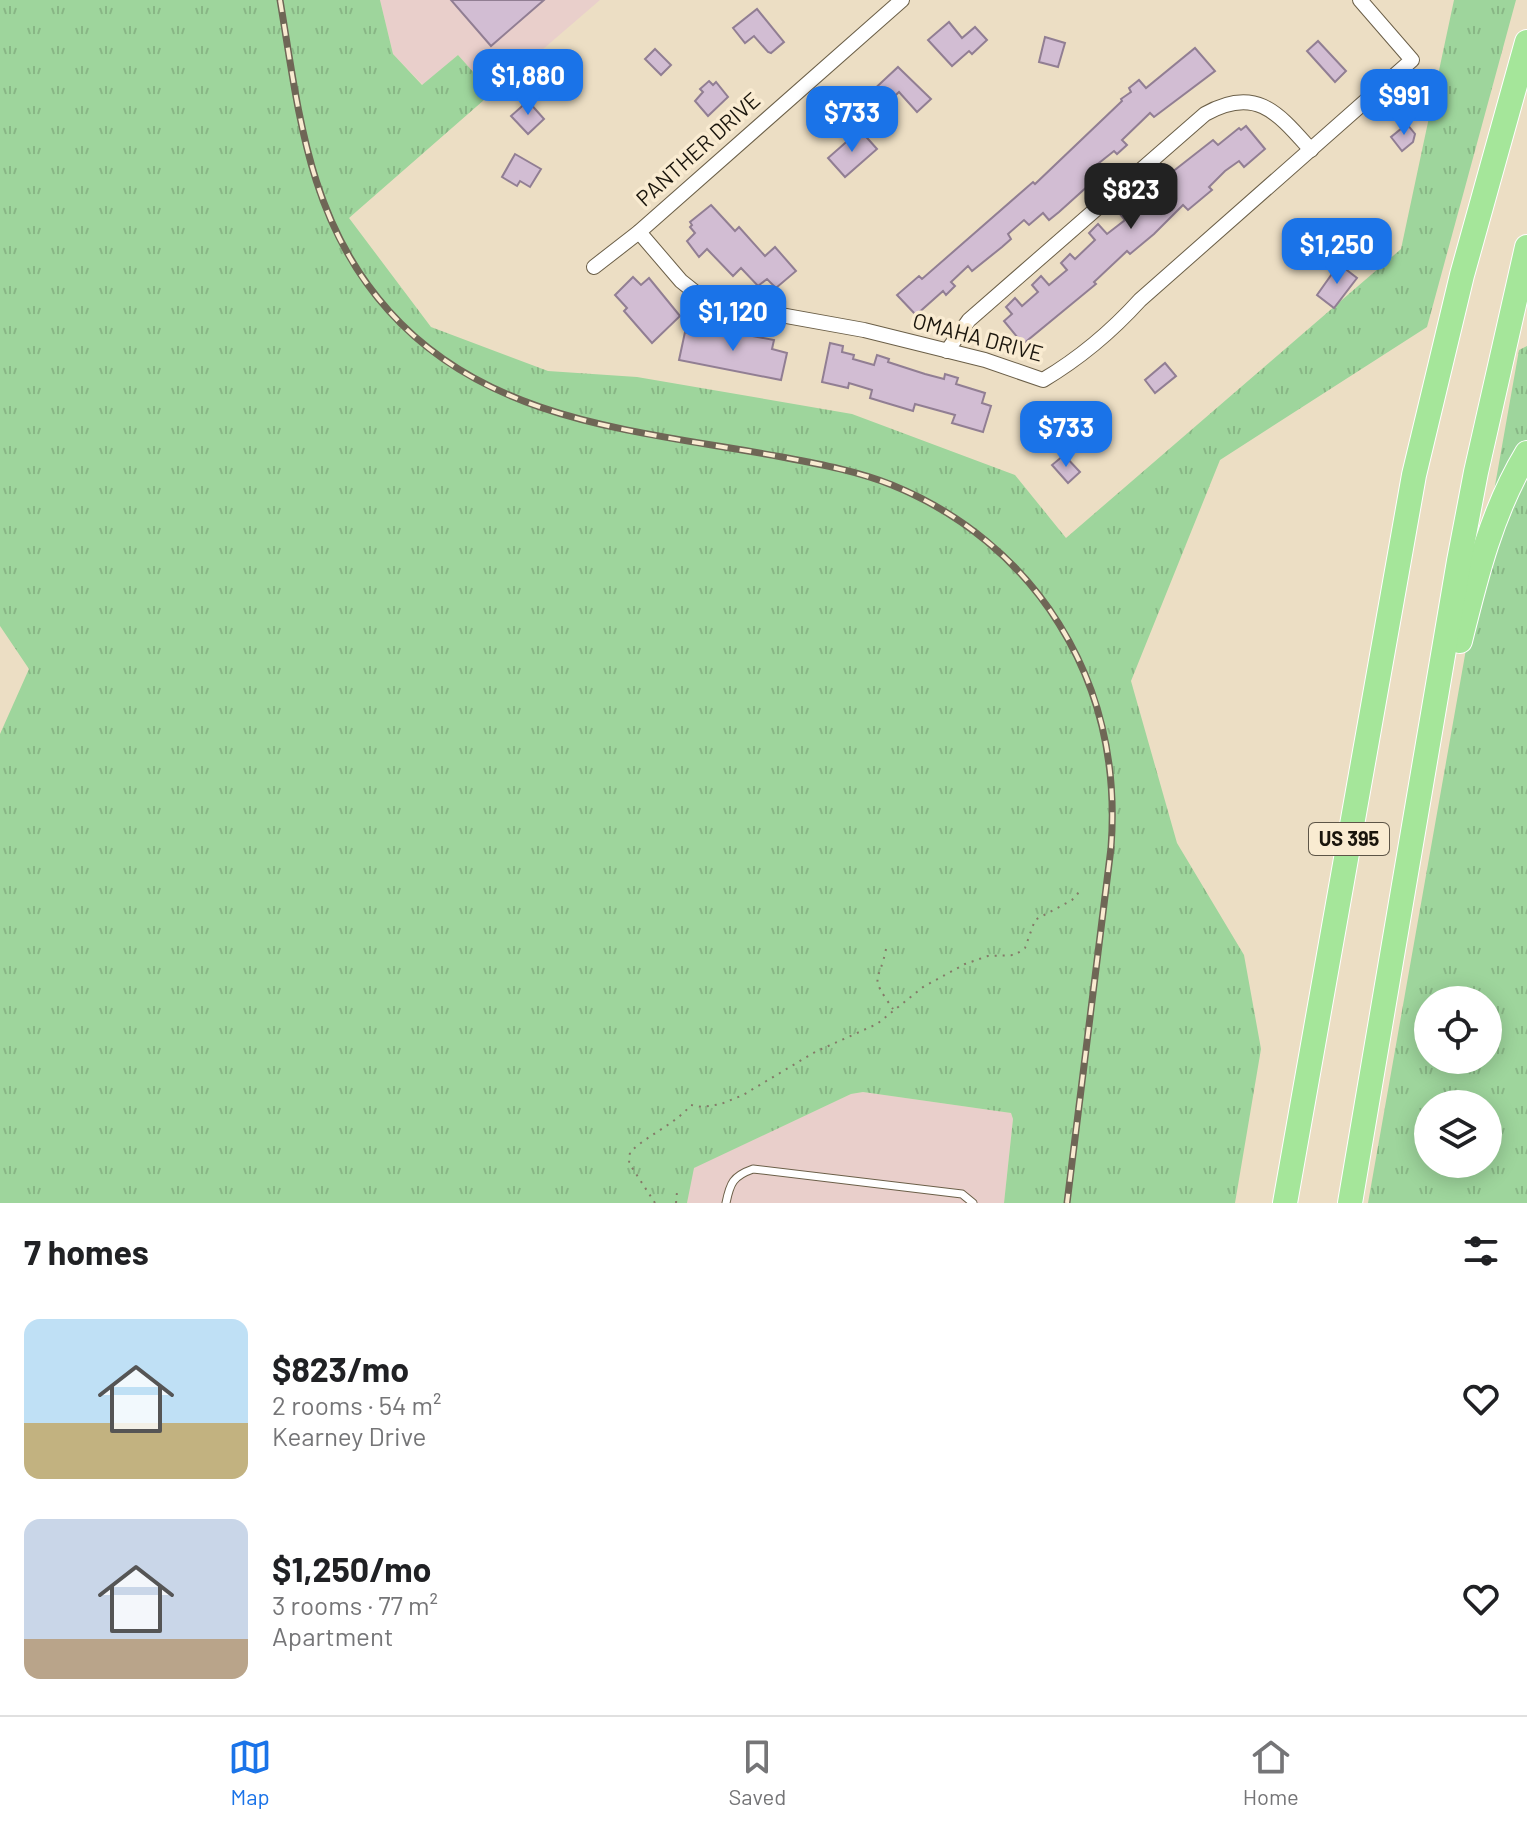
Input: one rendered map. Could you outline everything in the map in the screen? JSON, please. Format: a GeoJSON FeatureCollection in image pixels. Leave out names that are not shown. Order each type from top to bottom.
{"type":"FeatureCollection","features":[{"type":"Feature","properties":{"kind":"highway","name":"US 395"},"geometry":{"type":"LineString","coordinates":[[1285,1203],[1411,490],[1462,275],[1527,42]]}},
{"type":"Feature","properties":{"kind":"highway","name":"US 395"},"geometry":{"type":"LineString","coordinates":[[1350,1203],[1459,561],[1527,247]]}},
{"type":"Feature","properties":{"kind":"highway"},"geometry":{"type":"LineString","coordinates":[[1418,810],[1484,550],[1507,491],[1527,453]]}},
{"type":"Feature","properties":{"kind":"street","name":"PANTHER DRIVE"},"geometry":{"type":"LineString","coordinates":[[594,267],[639,232],[902,0]]}},
{"type":"Feature","properties":{"kind":"street","name":"OMAHA DRIVE"},"geometry":{"type":"LineString","coordinates":[[639,232],[681,281],[701,297],[737,307],[864,330],[1043,380],[1070,364],[1114,329],[1140,300],[1412,60],[1360,0]]}},
{"type":"Feature","properties":{"kind":"street"},"geometry":{"type":"LineString","coordinates":[[947,351],[969,320],[1205,114],[1240,100],[1261,106],[1280,115],[1311,150]]}},
{"type":"Feature","properties":{"kind":"lane"},"geometry":{"type":"LineString","coordinates":[[726,1203],[730,1181],[738,1174],[753,1169],[962,1194],[973,1203]]}},
{"type":"Feature","properties":{"kind":"path"},"geometry":{"type":"LineString","coordinates":[[655,1203],[640,1185],[629,1163],[630,1152],[644,1139],[668,1125],[691,1105],[721,1104],[743,1095],[805,1058],[877,1024],[942,975],[988,956],[1015,955],[1025,948],[1035,920],[1072,900],[1080,891]]}},
{"type":"Feature","properties":{"kind":"path"},"geometry":{"type":"LineString","coordinates":[[886,949],[877,971],[876,984],[894,1010]]}},
{"type":"Feature","properties":{"kind":"path"},"geometry":{"type":"LineString","coordinates":[[676,1203],[677,1192]]}},
{"type":"Feature","properties":{"kind":"shaded area"},"geometry":{"type":"Polygon","coordinates":[[[380,0],[600,0],[492,93],[458,55],[423,85],[393,54],[380,0]]]}},
{"type":"Feature","properties":{"kind":"shaded area"},"geometry":{"type":"Polygon","coordinates":[[[863,1092],[1011,1113],[1013,1119],[1004,1203],[687,1203],[693,1168],[851,1094],[863,1092]]]}},
{"type":"Feature","properties":{"kind":"green space"},"geometry":{"type":"Polygon","coordinates":[[[0,0],[380,0],[393,54],[422,85],[458,55],[492,93],[349,218],[431,327],[548,371],[637,377],[852,414],[1015,475],[1066,538],[1401,249],[1454,0],[1516,0],[1427,327],[1220,460],[1131,681],[1177,843],[1244,955],[1261,1049],[1235,1203],[1004,1203],[1013,1119],[1011,1113],[863,1092],[851,1094],[694,1168],[687,1203],[0,1203],[0,734],[29,669],[0,626],[0,0]]]}},
{"type":"Feature","properties":{"kind":"green space"},"geometry":{"type":"Polygon","coordinates":[[[1527,346],[1527,1203],[1368,1203],[1519,350],[1527,346]]]}},
{"type":"Feature","properties":{"kind":"building"},"geometry":{"type":"Polygon","coordinates":[[[451,0],[544,0],[491,46],[451,0]]]}},
{"type":"Feature","properties":{"kind":"building"},"geometry":{"type":"Polygon","coordinates":[[[757,9],[784,42],[771,53],[754,36],[745,43],[733,28],[757,9]]]}},
{"type":"Feature","properties":{"kind":"building"},"geometry":{"type":"Polygon","coordinates":[[[949,22],[962,38],[975,27],[987,40],[952,66],[928,40],[949,22]]]}},
{"type":"Feature","properties":{"kind":"building"},"geometry":{"type":"Polygon","coordinates":[[[1045,37],[1065,43],[1058,67],[1039,62],[1045,37]]]}},
{"type":"Feature","properties":{"kind":"building"},"geometry":{"type":"Polygon","coordinates":[[[1318,41],[1346,71],[1335,82],[1307,51],[1318,41]]]}},
{"type":"Feature","properties":{"kind":"building"},"geometry":{"type":"Polygon","coordinates":[[[1195,48],[1215,71],[1154,117],[1150,113],[1122,140],[1127,145],[1094,167],[1100,175],[1059,212],[1049,220],[1043,213],[1029,225],[1024,220],[1008,234],[1011,239],[1002,247],[972,271],[968,266],[951,282],[955,286],[946,295],[943,291],[916,315],[897,295],[919,276],[922,279],[1033,182],[1035,184],[1131,92],[1129,88],[1139,80],[1146,88],[1195,48]]]}},
{"type":"Feature","properties":{"kind":"building"},"geometry":{"type":"Polygon","coordinates":[[[655,49],[671,65],[661,75],[645,59],[655,49]]]}},
{"type":"Feature","properties":{"kind":"building"},"geometry":{"type":"Polygon","coordinates":[[[898,67],[931,99],[917,112],[899,92],[882,108],[869,94],[898,67]]]}},
{"type":"Feature","properties":{"kind":"building"},"geometry":{"type":"Polygon","coordinates":[[[709,81],[713,85],[716,82],[728,97],[708,116],[695,101],[703,92],[700,89],[709,81]]]}},
{"type":"Feature","properties":{"kind":"building"},"geometry":{"type":"Polygon","coordinates":[[[528,101],[544,119],[528,134],[511,116],[528,101]]]}},
{"type":"Feature","properties":{"kind":"building"},"geometry":{"type":"Polygon","coordinates":[[[1407,124],[1415,134],[1413,142],[1402,151],[1391,137],[1407,124]]]}},
{"type":"Feature","properties":{"kind":"building"},"geometry":{"type":"Polygon","coordinates":[[[1246,126],[1265,149],[1244,167],[1239,161],[1225,171],[1209,187],[1212,190],[1188,210],[1183,205],[1154,234],[1130,254],[1127,251],[1094,282],[1096,284],[1023,344],[1004,321],[1012,314],[1006,307],[1015,298],[1022,306],[1038,292],[1032,285],[1041,276],[1049,285],[1067,270],[1061,263],[1070,254],[1075,259],[1095,240],[1089,233],[1098,224],[1107,234],[1125,220],[1119,213],[1139,192],[1146,198],[1162,180],[1213,140],[1218,145],[1246,126]]]}},
{"type":"Feature","properties":{"kind":"building"},"geometry":{"type":"Polygon","coordinates":[[[860,130],[877,149],[845,177],[828,158],[860,130]]]}},
{"type":"Feature","properties":{"kind":"building"},"geometry":{"type":"Polygon","coordinates":[[[515,154],[541,169],[530,187],[520,181],[517,186],[502,177],[515,154]]]}},
{"type":"Feature","properties":{"kind":"building"},"geometry":{"type":"Polygon","coordinates":[[[711,205],[735,231],[739,227],[765,256],[775,247],[796,271],[776,288],[767,279],[758,286],[741,268],[733,276],[707,249],[699,257],[687,241],[695,233],[690,222],[711,205]]]}},
{"type":"Feature","properties":{"kind":"building"},"geometry":{"type":"Polygon","coordinates":[[[1339,264],[1357,278],[1334,308],[1317,295],[1339,264]]]}},
{"type":"Feature","properties":{"kind":"building"},"geometry":{"type":"Polygon","coordinates":[[[633,277],[641,285],[649,278],[680,316],[652,343],[624,311],[627,308],[615,295],[633,277]]]}},
{"type":"Feature","properties":{"kind":"building"},"geometry":{"type":"Polygon","coordinates":[[[697,324],[718,328],[717,334],[736,338],[737,333],[774,340],[772,349],[787,353],[781,380],[679,360],[685,332],[694,335],[697,324]]]}},
{"type":"Feature","properties":{"kind":"building"},"geometry":{"type":"Polygon","coordinates":[[[830,343],[843,346],[842,352],[854,355],[853,359],[874,365],[877,355],[889,359],[888,362],[925,374],[944,379],[945,374],[958,378],[956,384],[985,393],[982,403],[991,406],[983,432],[952,423],[955,415],[915,404],[913,411],[870,398],[872,390],[849,383],[848,388],[822,382],[830,343]]]}},
{"type":"Feature","properties":{"kind":"building"},"geometry":{"type":"Polygon","coordinates":[[[1165,363],[1176,376],[1155,393],[1145,380],[1165,363]]]}},
{"type":"Feature","properties":{"kind":"building"},"geometry":{"type":"Polygon","coordinates":[[[1064,455],[1080,472],[1068,483],[1052,465],[1064,455]]]}},
{"type":"Feature","properties":{"kind":"railway"},"geometry":{"type":"LineString","coordinates":[[280,0],[301,124],[324,203],[340,240],[362,276],[389,311],[429,349],[473,378],[521,400],[571,417],[824,465],[892,485],[942,510],[987,541],[1026,580],[1059,624],[1074,650],[1096,704],[1109,760],[1112,818],[1111,848],[1067,1203]]}}]}
